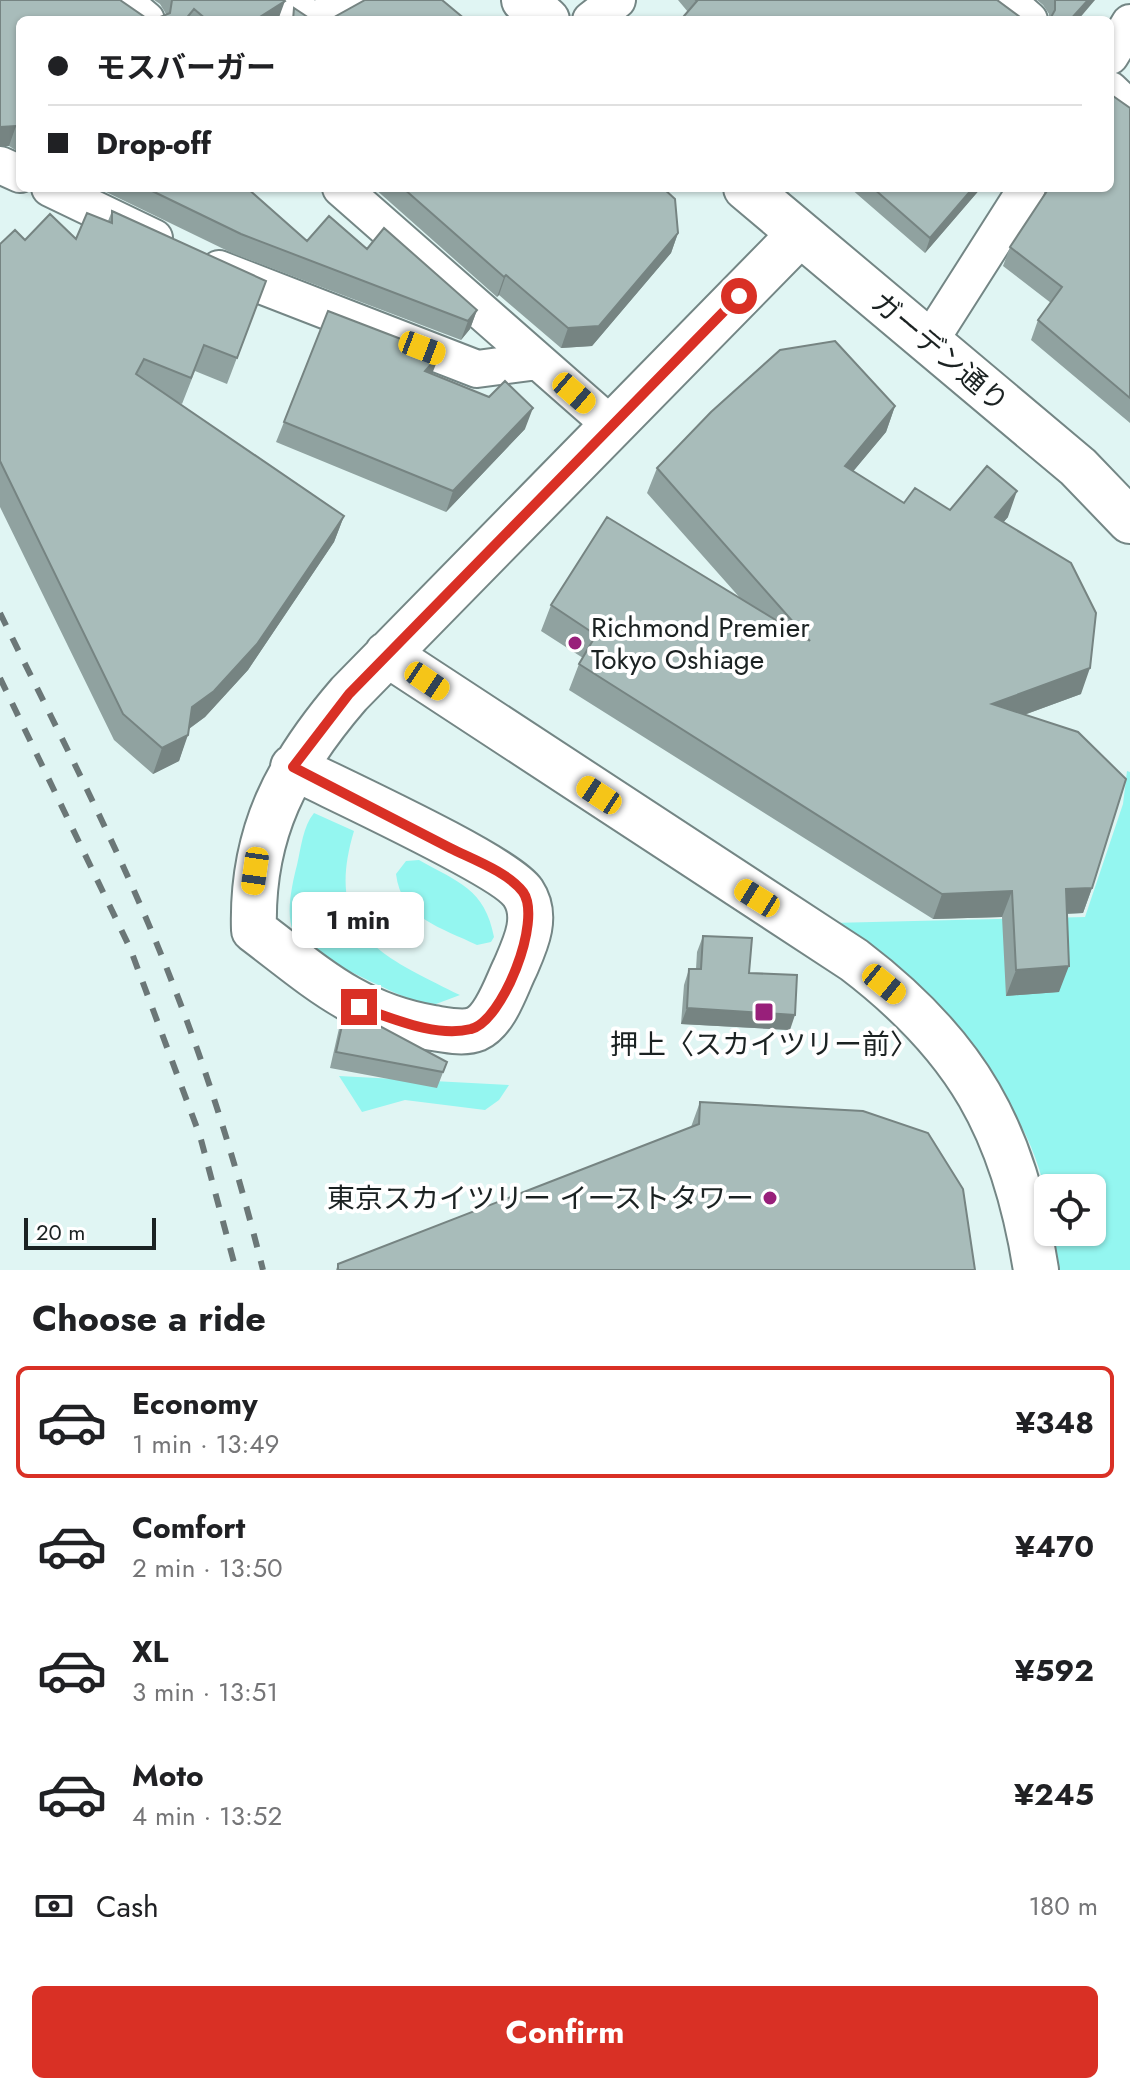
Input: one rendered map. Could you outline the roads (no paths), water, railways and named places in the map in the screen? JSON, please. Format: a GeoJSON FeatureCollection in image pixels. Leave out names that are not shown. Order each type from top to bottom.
{"type":"FeatureCollection","features":[{"type":"Feature","properties":{"kind":"street"},"geometry":{"type":"LineString","coordinates":[[122,0],[141,16]]}},
{"type":"Feature","properties":{"kind":"street"},"geometry":{"type":"LineString","coordinates":[[286,0],[305,16]]}},
{"type":"Feature","properties":{"kind":"street"},"geometry":{"type":"LineString","coordinates":[[324,16],[349,0]]}},
{"type":"Feature","properties":{"kind":"street"},"geometry":{"type":"LineString","coordinates":[[524,0],[542,16]]}},
{"type":"Feature","properties":{"kind":"street"},"geometry":{"type":"LineString","coordinates":[[596,16],[617,0]]}},
{"type":"Feature","properties":{"kind":"street"},"geometry":{"type":"LineString","coordinates":[[1006,0],[1024,16]]}},
{"type":"Feature","properties":{"kind":"street"},"geometry":{"type":"LineString","coordinates":[[1114,49],[1130,23]]}},
{"type":"Feature","properties":{"kind":"street"},"geometry":{"type":"LineString","coordinates":[[1114,94],[1130,109]]}},
{"type":"Feature","properties":{"kind":"street"},"geometry":{"type":"LineString","coordinates":[[61,192],[226,273],[477,369],[538,361]]}},
{"type":"Feature","properties":{"kind":"street"},"geometry":{"type":"LineString","coordinates":[[346,192],[612,426]]}},
{"type":"Feature","properties":{"kind":"street","name":"ガーデン通り"},"geometry":{"type":"LineString","coordinates":[[751,192],[1078,467],[1130,521]]}},
{"type":"Feature","properties":{"kind":"street"},"geometry":{"type":"LineString","coordinates":[[929,342],[1024,192]]}},
{"type":"Feature","properties":{"kind":"street"},"geometry":{"type":"LineString","coordinates":[[293,767],[481,864],[521,890],[529,904],[528,937],[488,1019],[476,1029],[465,1031],[418,1025],[359,1007],[254,930],[253,888],[258,854],[293,767],[323,724],[387,654],[800,234]]}},
{"type":"Feature","properties":{"kind":"street"},"geometry":{"type":"LineString","coordinates":[[387,654],[854,960],[902,999],[941,1037],[989,1109],[1027,1212],[1036,1270]]}},
{"type":"Feature","properties":{"kind":"railway"},"geometry":{"type":"LineString","coordinates":[[0,613],[91,798],[155,939],[212,1092],[263,1270]]}},
{"type":"Feature","properties":{"kind":"railway"},"geometry":{"type":"LineString","coordinates":[[0,678],[130,948],[200,1136],[236,1270]]}},
{"type":"Feature","properties":{"kind":"place","name":"Richmond Premier Tokyo Oshiage"},"geometry":{"type":"Point","coordinates":[575,643]}},
{"type":"Feature","properties":{"kind":"place","name":"押上〈スカイツリー前〉"},"geometry":{"type":"Point","coordinates":[764,1012]}},
{"type":"Feature","properties":{"kind":"place","name":"東京スカイツリー イーストタワー"},"geometry":{"type":"Point","coordinates":[770,1198]}}]}
